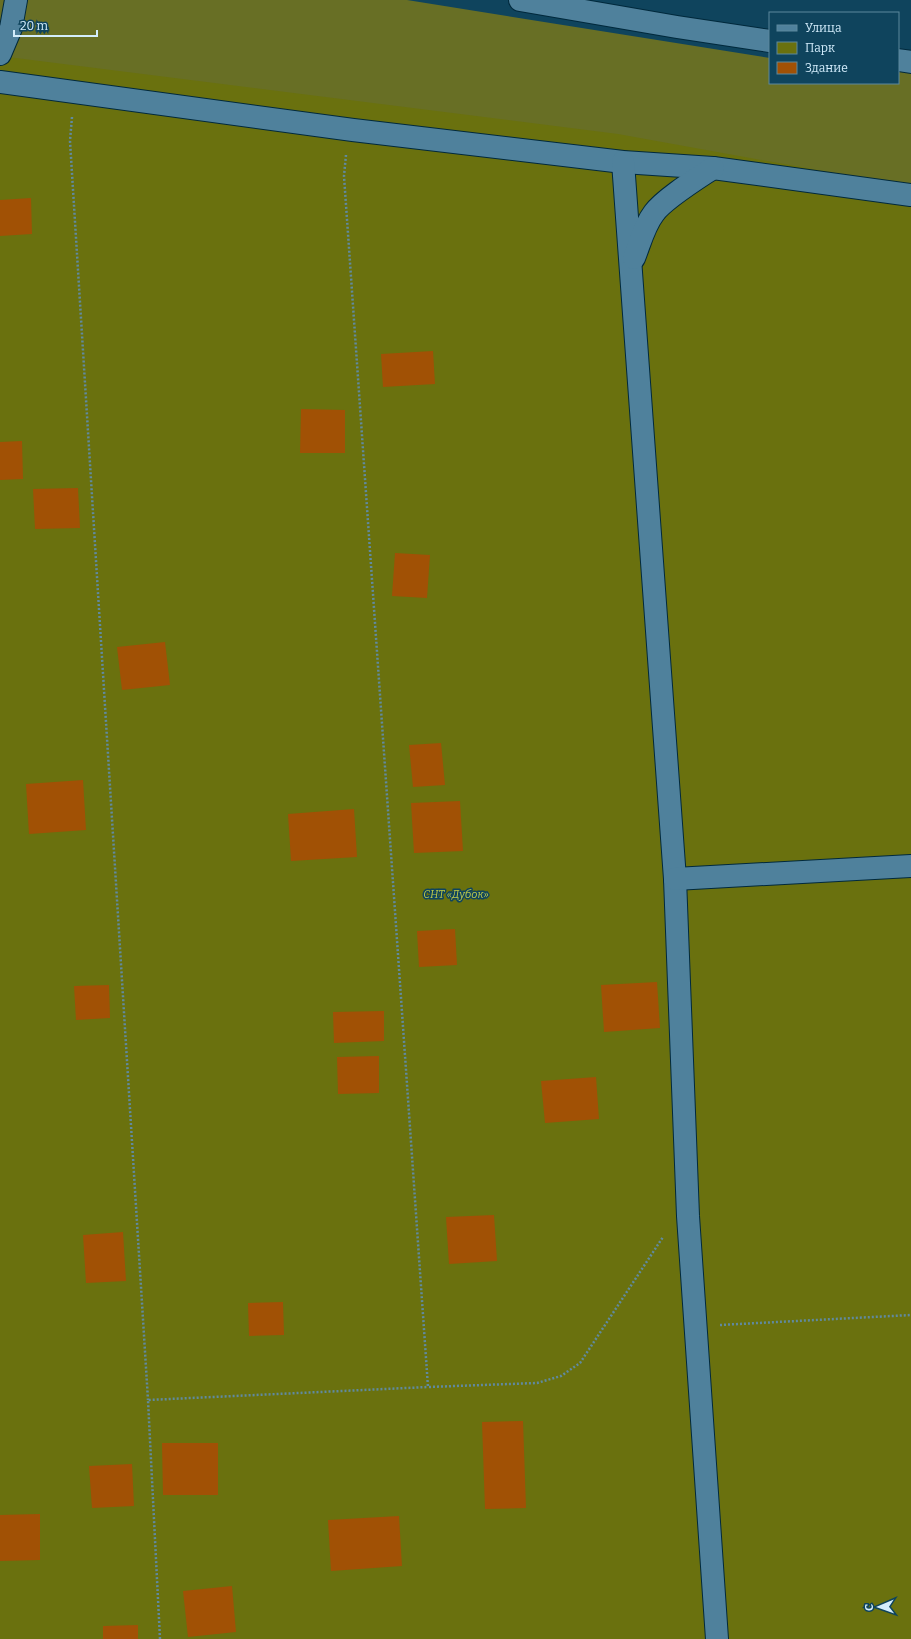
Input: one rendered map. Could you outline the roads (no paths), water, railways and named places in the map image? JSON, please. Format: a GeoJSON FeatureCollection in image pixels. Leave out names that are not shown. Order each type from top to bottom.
{"type":"FeatureCollection","features":[{"type":"Feature","properties":{"kind":"street"},"geometry":{"type":"LineString","coordinates":[[0,54],[11,28],[16,0]]}},
{"type":"Feature","properties":{"kind":"street"},"geometry":{"type":"LineString","coordinates":[[520,0],[601,7],[769,41]]}},
{"type":"Feature","properties":{"kind":"street"},"geometry":{"type":"LineString","coordinates":[[899,60],[911,62]]}},
{"type":"Feature","properties":{"kind":"street"},"geometry":{"type":"LineString","coordinates":[[0,82],[353,130],[623,162],[714,168],[911,195]]}},
{"type":"Feature","properties":{"kind":"street"},"geometry":{"type":"LineString","coordinates":[[623,162],[632,264],[675,879],[688,1216],[717,1639]]}},
{"type":"Feature","properties":{"kind":"street"},"geometry":{"type":"LineString","coordinates":[[632,264],[646,227],[655,211],[672,197],[714,168]]}},
{"type":"Feature","properties":{"kind":"street"},"geometry":{"type":"LineString","coordinates":[[675,879],[911,866]]}},
{"type":"Feature","properties":{"kind":"park label","name":"СНТ «Дубок»"},"geometry":{"type":"Point","coordinates":[456,894]}}]}
